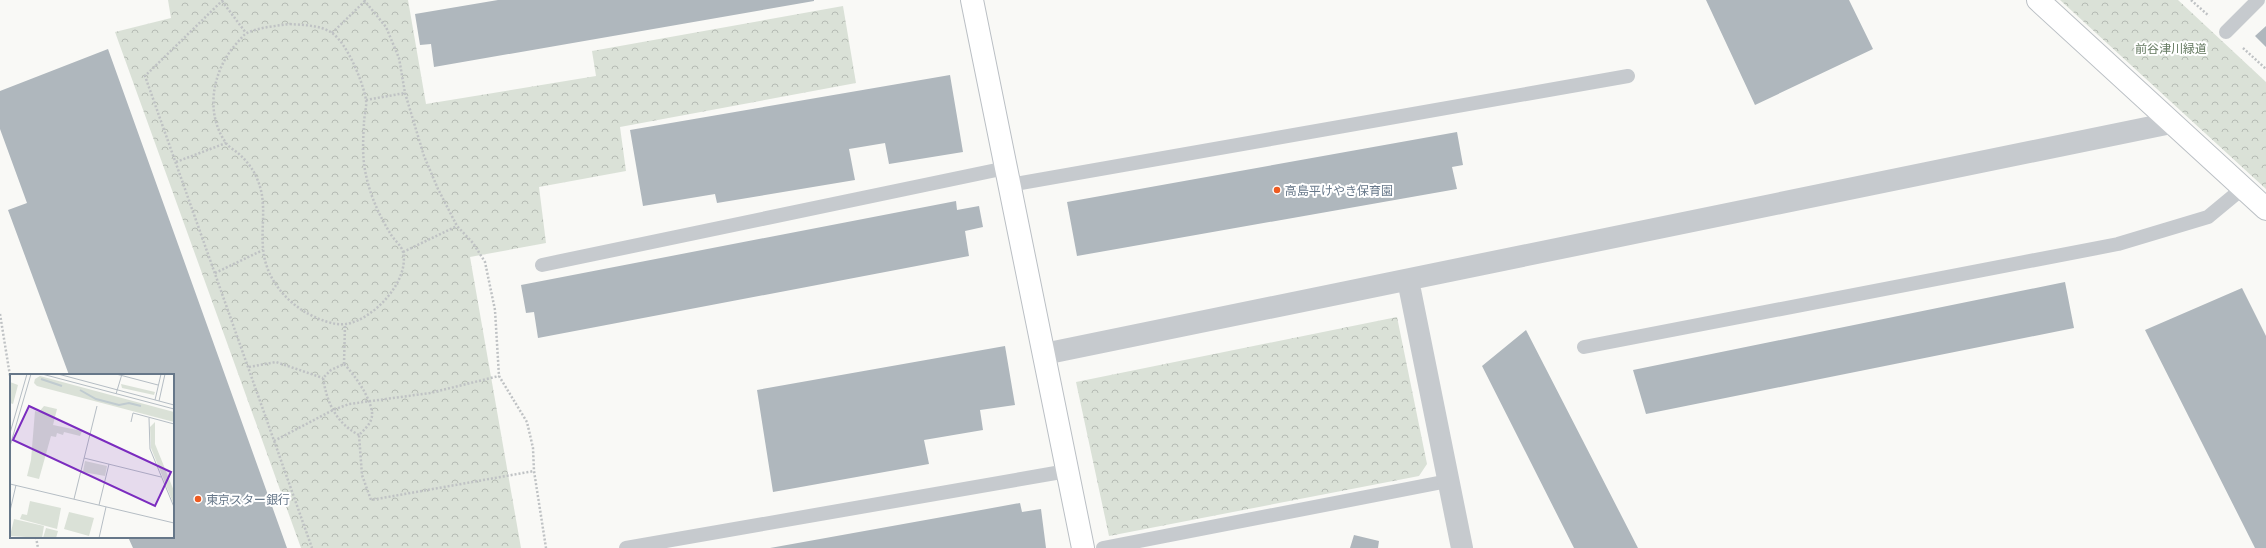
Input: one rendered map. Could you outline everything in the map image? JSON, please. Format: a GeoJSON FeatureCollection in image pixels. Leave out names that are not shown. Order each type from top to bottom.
{"type":"FeatureCollection","features":[{"type":"Feature","properties":{"kind":"street"},"geometry":{"type":"LineString","coordinates":[[972,0],[1083,548]]}},
{"type":"Feature","properties":{"kind":"street"},"geometry":{"type":"LineString","coordinates":[[2038,0],[2266,209]]}},
{"type":"Feature","properties":{"kind":"street"},"geometry":{"type":"LineString","coordinates":[[1044,354],[2171,123]]}},
{"type":"Feature","properties":{"kind":"street"},"geometry":{"type":"LineString","coordinates":[[1408,280],[1462,548]]}},
{"type":"Feature","properties":{"kind":"lane"},"geometry":{"type":"LineString","coordinates":[[2226,32],[2258,0]]}},
{"type":"Feature","properties":{"kind":"lane"},"geometry":{"type":"LineString","coordinates":[[542,265],[1008,176],[1628,76]]}},
{"type":"Feature","properties":{"kind":"lane"},"geometry":{"type":"LineString","coordinates":[[1584,347],[2118,244],[2208,217],[2242,188]]}},
{"type":"Feature","properties":{"kind":"lane"},"geometry":{"type":"LineString","coordinates":[[626,548],[1067,471]]}},
{"type":"Feature","properties":{"kind":"lane"},"geometry":{"type":"LineString","coordinates":[[1103,548],[1448,481]]}},
{"type":"Feature","properties":{"kind":"path"},"geometry":{"type":"LineString","coordinates":[[246,33],[222,0],[145,76],[312,548]]}},
{"type":"Feature","properties":{"kind":"path"},"geometry":{"type":"LineString","coordinates":[[332,33],[364,0],[386,27],[399,58],[405,93],[424,156],[457,226],[474,243],[485,262],[495,310],[499,376],[527,422],[533,448],[534,471],[546,548]]}},
{"type":"Feature","properties":{"kind":"path"},"geometry":{"type":"LineString","coordinates":[[290,24],[312,26],[332,33],[344,47],[353,64],[366,100],[364,165],[368,188],[390,233],[403,252],[403,266],[398,281],[388,297],[377,309],[362,319],[345,324],[327,322],[310,315],[282,295],[270,274],[263,250],[262,191],[248,162],[226,143],[216,121],[213,98],[216,78],[226,56],[246,33],[290,24]]}},
{"type":"Feature","properties":{"kind":"path"},"geometry":{"type":"LineString","coordinates":[[366,100],[405,93]]}},
{"type":"Feature","properties":{"kind":"path"},"geometry":{"type":"LineString","coordinates":[[176,162],[226,143]]}},
{"type":"Feature","properties":{"kind":"path"},"geometry":{"type":"LineString","coordinates":[[403,252],[457,226]]}},
{"type":"Feature","properties":{"kind":"path"},"geometry":{"type":"LineString","coordinates":[[215,273],[263,250]]}},
{"type":"Feature","properties":{"kind":"path"},"geometry":{"type":"LineString","coordinates":[[0,314],[10,376]]}},
{"type":"Feature","properties":{"kind":"path"},"geometry":{"type":"LineString","coordinates":[[345,324],[344,364],[360,385],[372,414],[369,426],[360,435],[362,475],[371,500],[534,471]]}},
{"type":"Feature","properties":{"kind":"path"},"geometry":{"type":"LineString","coordinates":[[248,368],[276,362],[323,378]]}},
{"type":"Feature","properties":{"kind":"path"},"geometry":{"type":"LineString","coordinates":[[323,378],[331,370],[344,364]]}},
{"type":"Feature","properties":{"kind":"path"},"geometry":{"type":"LineString","coordinates":[[274,441],[333,410],[367,400],[390,400],[430,393],[499,376]]}},
{"type":"Feature","properties":{"kind":"path"},"geometry":{"type":"LineString","coordinates":[[323,378],[326,396],[333,410],[341,422],[360,435]]}},
{"type":"Feature","properties":{"kind":"path"},"geometry":{"type":"LineString","coordinates":[[36,538],[38,548]]}},
{"type":"Feature","properties":{"kind":"green space"},"geometry":{"type":"Polygon","coordinates":[[[168,0],[408,0],[426,104],[596,76],[592,51],[843,6],[856,83],[620,127],[626,171],[539,187],[546,243],[470,257],[521,548],[301,548],[115,32],[171,18],[168,0]]]}},
{"type":"Feature","properties":{"kind":"green space","name":"前谷津川緑道"},"geometry":{"type":"Polygon","coordinates":[[[2060,0],[2178,0],[2266,82],[2266,189],[2060,0]]]}},
{"type":"Feature","properties":{"kind":"green space"},"geometry":{"type":"Polygon","coordinates":[[[1397,317],[1427,464],[1419,476],[1109,536],[1076,382],[1397,317]]]}},
{"type":"Feature","properties":{"kind":"building"},"geometry":{"type":"Polygon","coordinates":[[[498,0],[814,1],[434,67],[431,44],[420,45],[415,14],[498,0]]]}},
{"type":"Feature","properties":{"kind":"building"},"geometry":{"type":"Polygon","coordinates":[[[1706,0],[1849,0],[1873,49],[1755,105],[1706,0]]]}},
{"type":"Feature","properties":{"kind":"building"},"geometry":{"type":"Polygon","coordinates":[[[2266,26],[2266,47],[2255,36],[2266,26]]]}},
{"type":"Feature","properties":{"kind":"building"},"geometry":{"type":"Polygon","coordinates":[[[108,49],[287,548],[133,548],[128,538],[174,538],[174,374],[69,374],[8,210],[27,203],[0,129],[0,91],[108,49]]]}},
{"type":"Feature","properties":{"kind":"building"},"geometry":{"type":"Polygon","coordinates":[[[950,75],[963,152],[889,164],[885,143],[849,149],[855,180],[717,203],[715,194],[643,206],[630,130],[950,75]]]}},
{"type":"Feature","properties":{"kind":"building"},"geometry":{"type":"Polygon","coordinates":[[[1457,132],[1463,165],[1452,167],[1457,189],[1077,256],[1067,202],[1457,132]]]}},
{"type":"Feature","properties":{"kind":"building"},"geometry":{"type":"Polygon","coordinates":[[[956,201],[957,210],[979,206],[983,227],[965,231],[969,256],[538,338],[534,312],[526,313],[521,285],[956,201]]]}},
{"type":"Feature","properties":{"kind":"building"},"geometry":{"type":"Polygon","coordinates":[[[2065,282],[2074,328],[1646,414],[1633,370],[2065,282]]]}},
{"type":"Feature","properties":{"kind":"building"},"geometry":{"type":"Polygon","coordinates":[[[2242,288],[2266,336],[2266,548],[2255,548],[2145,330],[2242,288]]]}},
{"type":"Feature","properties":{"kind":"building"},"geometry":{"type":"Polygon","coordinates":[[[1526,330],[1638,548],[1574,548],[1482,366],[1526,330]]]}},
{"type":"Feature","properties":{"kind":"building"},"geometry":{"type":"Polygon","coordinates":[[[1005,346],[1015,405],[980,410],[983,430],[924,440],[929,464],[773,492],[757,390],[1005,346]]]}},
{"type":"Feature","properties":{"kind":"building"},"geometry":{"type":"Polygon","coordinates":[[[1020,503],[1022,512],[1041,509],[1046,548],[770,548],[1020,503]]]}},
{"type":"Feature","properties":{"kind":"building"},"geometry":{"type":"Polygon","coordinates":[[[1354,535],[1379,541],[1378,548],[1350,548],[1354,535]]]}},
{"type":"Feature","properties":{"kind":"place","name":"高島平けやき保育園"},"geometry":{"type":"Point","coordinates":[1277,190]}},
{"type":"Feature","properties":{"kind":"place","name":"東京スター銀行"},"geometry":{"type":"Point","coordinates":[198,499]}}]}
